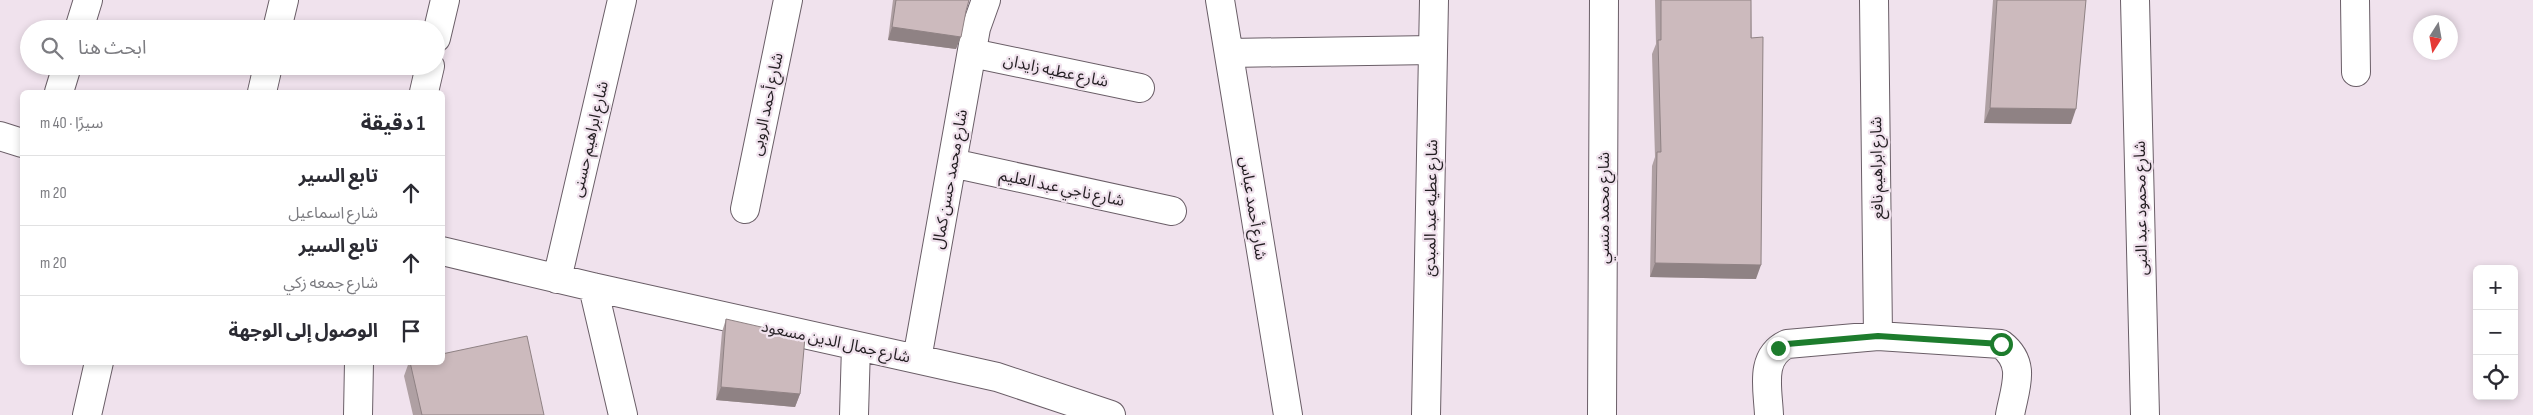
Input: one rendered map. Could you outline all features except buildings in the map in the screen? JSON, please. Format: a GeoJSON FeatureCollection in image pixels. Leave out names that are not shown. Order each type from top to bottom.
{"type":"FeatureCollection","features":[{"type":"Feature","properties":{"kind":"street"},"geometry":{"type":"LineString","coordinates":[[82,20],[88,0]]}},
{"type":"Feature","properties":{"kind":"street"},"geometry":{"type":"LineString","coordinates":[[279,20],[284,0]]}},
{"type":"Feature","properties":{"kind":"street"},"geometry":{"type":"LineString","coordinates":[[440,20],[445,0]]}},
{"type":"Feature","properties":{"kind":"street","name":"شارع ابراهيم حسنى"},"geometry":{"type":"LineString","coordinates":[[557,279],[622,0]]}},
{"type":"Feature","properties":{"kind":"street","name":"شارع أحمد الروبى"},"geometry":{"type":"LineString","coordinates":[[745,209],[788,0]]}},
{"type":"Feature","properties":{"kind":"street","name":"شارع محمد حسن كمال"},"geometry":{"type":"LineString","coordinates":[[916,359],[976,28],[986,0]]}},
{"type":"Feature","properties":{"kind":"street","name":"شارع أحمد عباس"},"geometry":{"type":"LineString","coordinates":[[1220,0],[1288,415]]}},
{"type":"Feature","properties":{"kind":"street","name":"شارع عطيه عبد المبدئ"},"geometry":{"type":"LineString","coordinates":[[1426,415],[1434,0]]}},
{"type":"Feature","properties":{"kind":"street","name":"شارع محمد منسي"},"geometry":{"type":"LineString","coordinates":[[1602,415],[1604,0]]}},
{"type":"Feature","properties":{"kind":"street","name":"شارع ابراهيم نافع"},"geometry":{"type":"LineString","coordinates":[[1874,0],[1878,336]]}},
{"type":"Feature","properties":{"kind":"street","name":"شارع محمود عبد النبى"},"geometry":{"type":"LineString","coordinates":[[2135,0],[2145,415]]}},
{"type":"Feature","properties":{"kind":"street"},"geometry":{"type":"LineString","coordinates":[[2355,0],[2356,72]]}},
{"type":"Feature","properties":{"kind":"street"},"geometry":{"type":"LineString","coordinates":[[1229,53],[1433,50]]}},
{"type":"Feature","properties":{"kind":"street","name":"شارع عطيه زايدان"},"geometry":{"type":"LineString","coordinates":[[972,53],[1140,88]]}},
{"type":"Feature","properties":{"kind":"street"},"geometry":{"type":"LineString","coordinates":[[60,90],[64,75]]}},
{"type":"Feature","properties":{"kind":"street"},"geometry":{"type":"LineString","coordinates":[[262,90],[266,75]]}},
{"type":"Feature","properties":{"kind":"street"},"geometry":{"type":"LineString","coordinates":[[424,90],[428,75]]}},
{"type":"Feature","properties":{"kind":"street"},"geometry":{"type":"LineString","coordinates":[[0,136],[20,143]]}},
{"type":"Feature","properties":{"kind":"street","name":"شارع ناجي عبد العليم"},"geometry":{"type":"LineString","coordinates":[[952,164],[1172,211]]}},
{"type":"Feature","properties":{"kind":"street","name":"شارع جمال الدين مسعود"},"geometry":{"type":"LineString","coordinates":[[445,252],[557,279],[997,377],[1043,403],[1111,415]]}},
{"type":"Feature","properties":{"kind":"street"},"geometry":{"type":"LineString","coordinates":[[593,287],[623,415]]}},
{"type":"Feature","properties":{"kind":"street"},"geometry":{"type":"LineString","coordinates":[[1768,415],[1767,366],[1771,356],[1778,348],[1787,344],[1878,336],[2001,344],[2013,353],[2018,369],[2010,415]]}},
{"type":"Feature","properties":{"kind":"street"},"geometry":{"type":"LineString","coordinates":[[854,415],[856,346]]}},
{"type":"Feature","properties":{"kind":"street"},"geometry":{"type":"LineString","coordinates":[[87,415],[98,365]]}},
{"type":"Feature","properties":{"kind":"street"},"geometry":{"type":"LineString","coordinates":[[358,415],[359,365]]}},
{"type":"Feature","properties":{"kind":"route"},"geometry":{"type":"LineString","coordinates":[[1778,348],[1787,344],[1878,336],[2001,344]]}}]}
